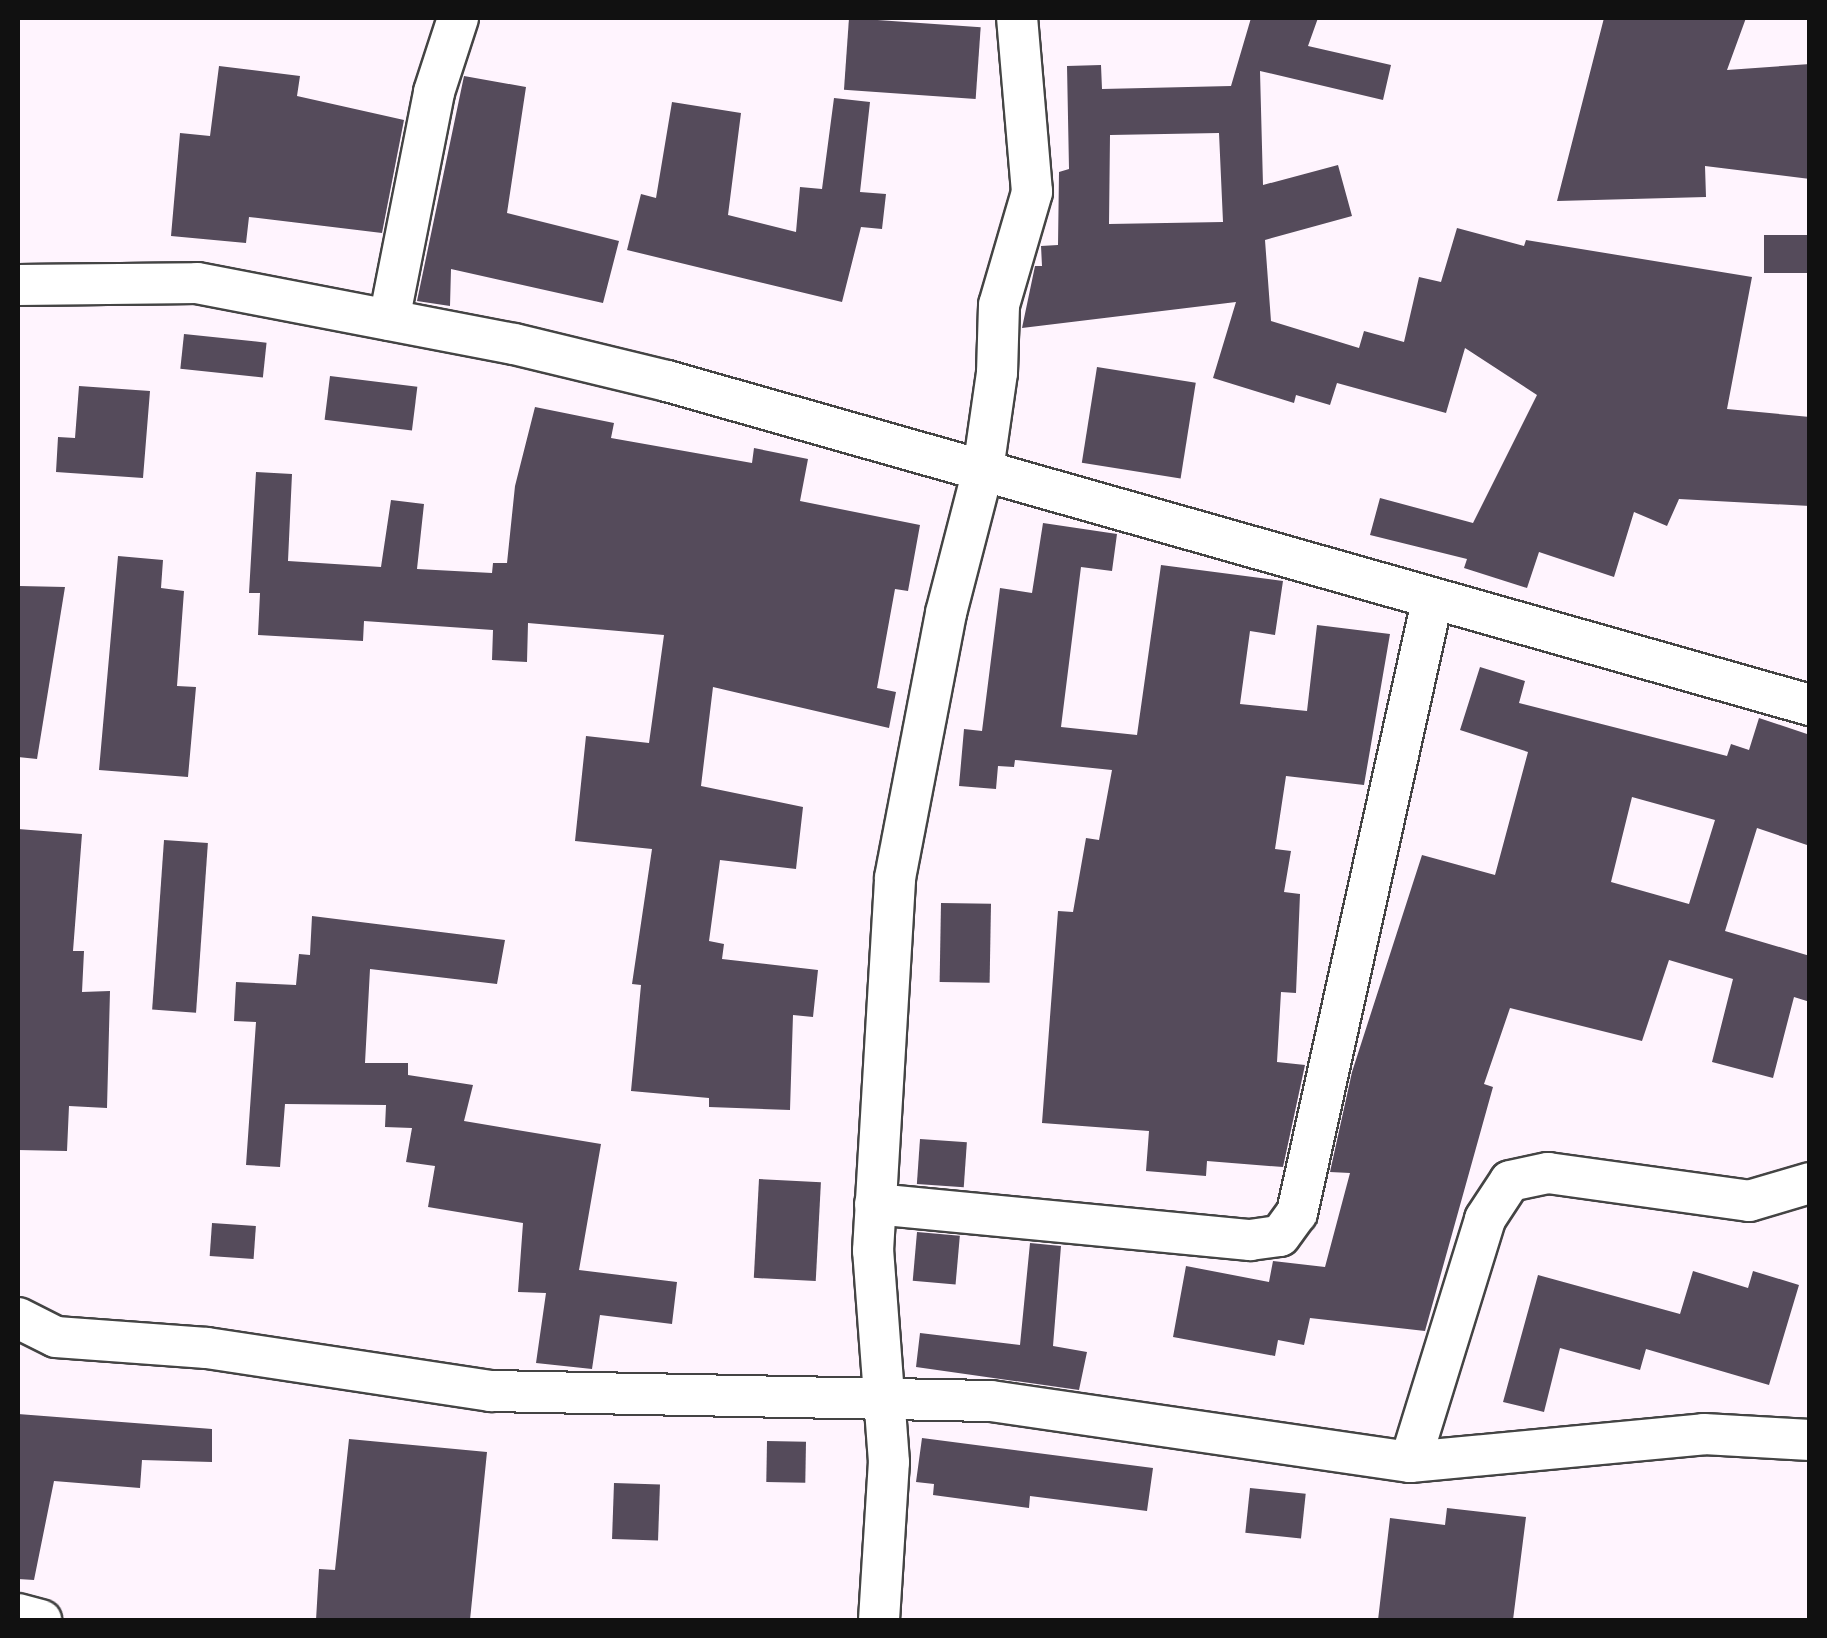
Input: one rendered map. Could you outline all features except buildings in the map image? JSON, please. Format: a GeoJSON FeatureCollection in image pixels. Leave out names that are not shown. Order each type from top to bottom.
{"type":"FeatureCollection","features":[{"type":"Feature","properties":{"kind":"street"},"geometry":{"type":"LineString","coordinates":[[389,320],[434,92],[458,18]]}},
{"type":"Feature","properties":{"kind":"street"},"geometry":{"type":"LineString","coordinates":[[879,1620],[889,1462],[882,1401],[875,1204],[895,878],[946,613],[983,470],[998,373],[999,305],[1032,192],[1017,18]]}},
{"type":"Feature","properties":{"kind":"street"},"geometry":{"type":"LineString","coordinates":[[18,285],[197,283],[667,381],[1810,706]]}},
{"type":"Feature","properties":{"kind":"street"},"geometry":{"type":"LineString","coordinates":[[875,1204],[1250,1240],[1280,1236],[1297,1213],[1432,601]]}},
{"type":"Feature","properties":{"kind":"street"},"geometry":{"type":"LineString","coordinates":[[1410,1462],[1485,1219],[1510,1181],[1548,1173],[1749,1201],[1810,1183]]}},
{"type":"Feature","properties":{"kind":"street"},"geometry":{"type":"LineString","coordinates":[[18,1318],[56,1337],[207,1348],[491,1390],[991,1401],[1410,1462],[1704,1434],[1810,1440]]}},
{"type":"Feature","properties":{"kind":"street"},"geometry":{"type":"LineString","coordinates":[[18,1614],[41,1620]]}}]}
